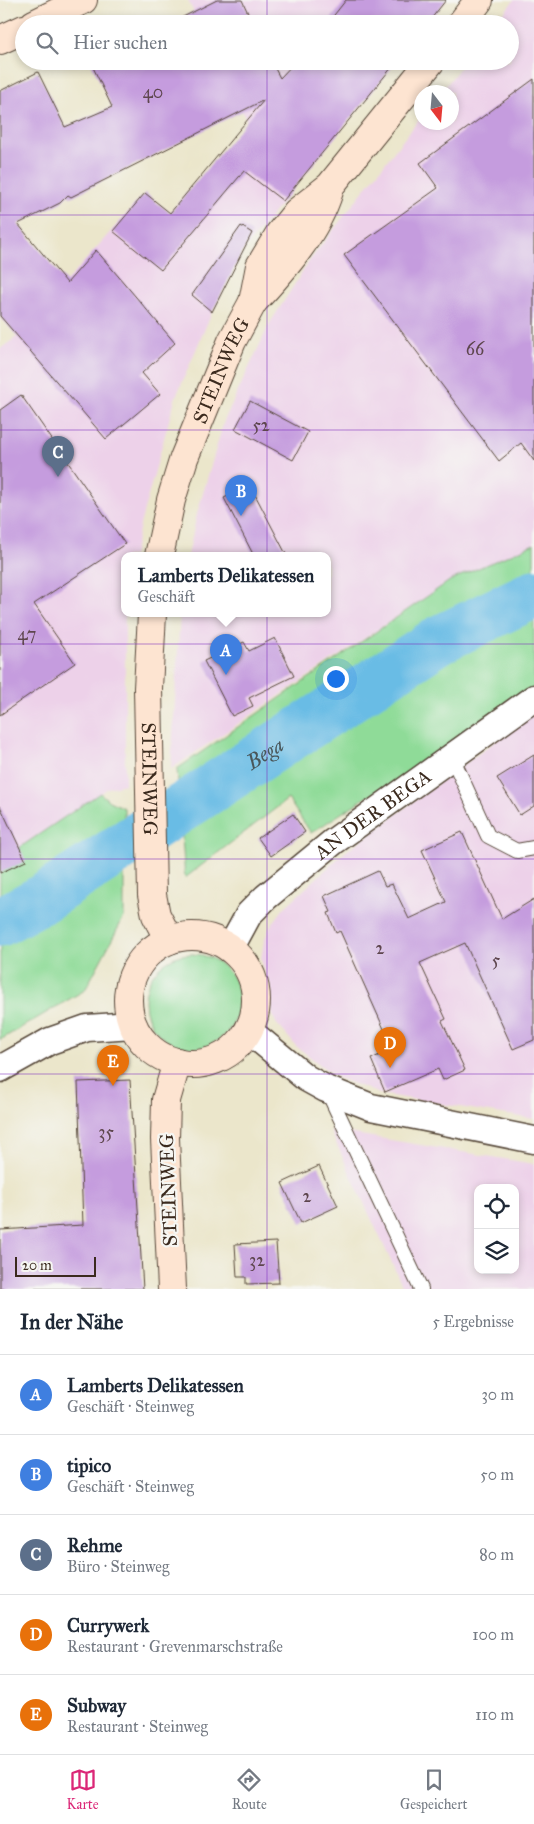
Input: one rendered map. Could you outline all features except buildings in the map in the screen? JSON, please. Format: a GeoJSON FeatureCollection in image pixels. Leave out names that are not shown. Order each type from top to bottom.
{"type":"FeatureCollection","features":[{"type":"Feature","properties":{"kind":"street"},"geometry":{"type":"LineString","coordinates":[[52,15],[83,0]]}},
{"type":"Feature","properties":{"kind":"street"},"geometry":{"type":"LineString","coordinates":[[468,15],[479,0]]}},
{"type":"Feature","properties":{"kind":"street"},"geometry":{"type":"LineString","coordinates":[[0,40],[15,33]]}},
{"type":"Feature","properties":{"kind":"street","name":"STEINWEG"},"geometry":{"type":"LineString","coordinates":[[160,552],[170,500],[184,458],[232,340],[253,302],[282,272],[323,208],[330,186],[424,70]]}},
{"type":"Feature","properties":{"kind":"street","name":"STEINWEG"},"geometry":{"type":"LineString","coordinates":[[152,617],[148,688],[152,895],[156,915],[169,940]]}},
{"type":"Feature","properties":{"kind":"street","name":"AN DER BEGA"},"geometry":{"type":"LineString","coordinates":[[230,949],[249,914],[266,897],[333,842],[534,698]]}},
{"type":"Feature","properties":{"kind":"street"},"geometry":{"type":"LineString","coordinates":[[190,936],[211,939],[230,949],[243,962],[252,978],[256,997],[254,1015],[248,1030],[239,1043],[215,1060],[202,1063],[177,1062],[154,1052],[139,1037],[128,1011],[131,977],[140,961],[153,949],[169,940],[190,936]]}},
{"type":"Feature","properties":{"kind":"street"},"geometry":{"type":"LineString","coordinates":[[0,1069],[50,1041],[87,1028],[133,1026]]}},
{"type":"Feature","properties":{"kind":"street"},"geometry":{"type":"LineString","coordinates":[[248,1030],[306,1078],[326,1089],[371,1107],[534,1140]]}},
{"type":"Feature","properties":{"kind":"street","name":"STEINWEG"},"geometry":{"type":"LineString","coordinates":[[172,1289],[165,1148],[166,1100],[177,1062]]}},
{"type":"Feature","properties":{"kind":"lane"},"geometry":{"type":"LineString","coordinates":[[452,757],[488,836],[516,851],[534,848]]}},
{"type":"Feature","properties":{"kind":"lane"},"geometry":{"type":"LineString","coordinates":[[326,1089],[421,1289]]}},
{"type":"Feature","properties":{"kind":"shaded area"},"geometry":{"type":"Polygon","coordinates":[[[188,0],[446,0],[434,15],[195,15],[188,0]]]}},
{"type":"Feature","properties":{"kind":"shaded area"},"geometry":{"type":"Polygon","coordinates":[[[514,0],[534,0],[534,544],[451,580],[171,769],[180,617],[331,617],[331,552],[189,552],[197,514],[224,421],[270,323],[310,260],[414,126],[414,130],[459,130],[459,85],[446,85],[458,70],[519,70],[519,15],[502,15],[514,0]]]}},
{"type":"Feature","properties":{"kind":"shaded area"},"geometry":{"type":"Polygon","coordinates":[[[222,70],[390,70],[233,263],[236,265],[212,312],[175,399],[134,552],[121,552],[121,617],[125,617],[125,784],[108,788],[20,848],[0,873],[0,349],[18,336],[145,193],[170,213],[247,121],[222,70]]]}},
{"type":"Feature","properties":{"kind":"shaded area"},"geometry":{"type":"Polygon","coordinates":[[[534,713],[534,1119],[380,1094],[336,1077],[296,1046],[276,1023],[272,1013],[270,989],[261,959],[264,941],[270,927],[284,908],[344,853],[534,713]]]}},
{"type":"Feature","properties":{"kind":"shaded area"},"geometry":{"type":"Polygon","coordinates":[[[330,1130],[534,1164],[534,1289],[404,1289],[330,1130]]]}},
{"type":"Feature","properties":{"kind":"green space"},"geometry":{"type":"Polygon","coordinates":[[[534,544],[534,687],[372,802],[368,796],[311,833],[288,799],[185,878],[177,769],[451,580],[534,544]]]}},
{"type":"Feature","properties":{"kind":"green space"},"geometry":{"type":"Polygon","coordinates":[[[100,793],[109,801],[124,808],[124,917],[85,990],[0,1040],[0,873],[19,848],[100,793]]]}},
{"type":"Feature","properties":{"kind":"green space"},"geometry":{"type":"Polygon","coordinates":[[[192,954],[210,958],[225,968],[235,983],[239,1001],[235,1019],[225,1034],[210,1044],[192,1048],[174,1044],[159,1034],[149,1019],[145,1001],[149,983],[159,968],[174,958],[192,954]]]}},
{"type":"Feature","properties":{"kind":"waterway","name":"Bega"},"geometry":{"type":"LineString","coordinates":[[0,922],[42,899],[439,640],[534,594]]}},
{"type":"Feature","properties":{"kind":"place","name":"Rehme"},"geometry":{"type":"Point","coordinates":[58,477]}},
{"type":"Feature","properties":{"kind":"place","name":"tipico"},"geometry":{"type":"Point","coordinates":[241,516]}},
{"type":"Feature","properties":{"kind":"place","name":"Lamberts Delikatessen"},"geometry":{"type":"Point","coordinates":[226,675]}},
{"type":"Feature","properties":{"kind":"place","name":"Currywerk"},"geometry":{"type":"Point","coordinates":[390,1068]}},
{"type":"Feature","properties":{"kind":"place","name":"Subway"},"geometry":{"type":"Point","coordinates":[113,1086]}}]}
